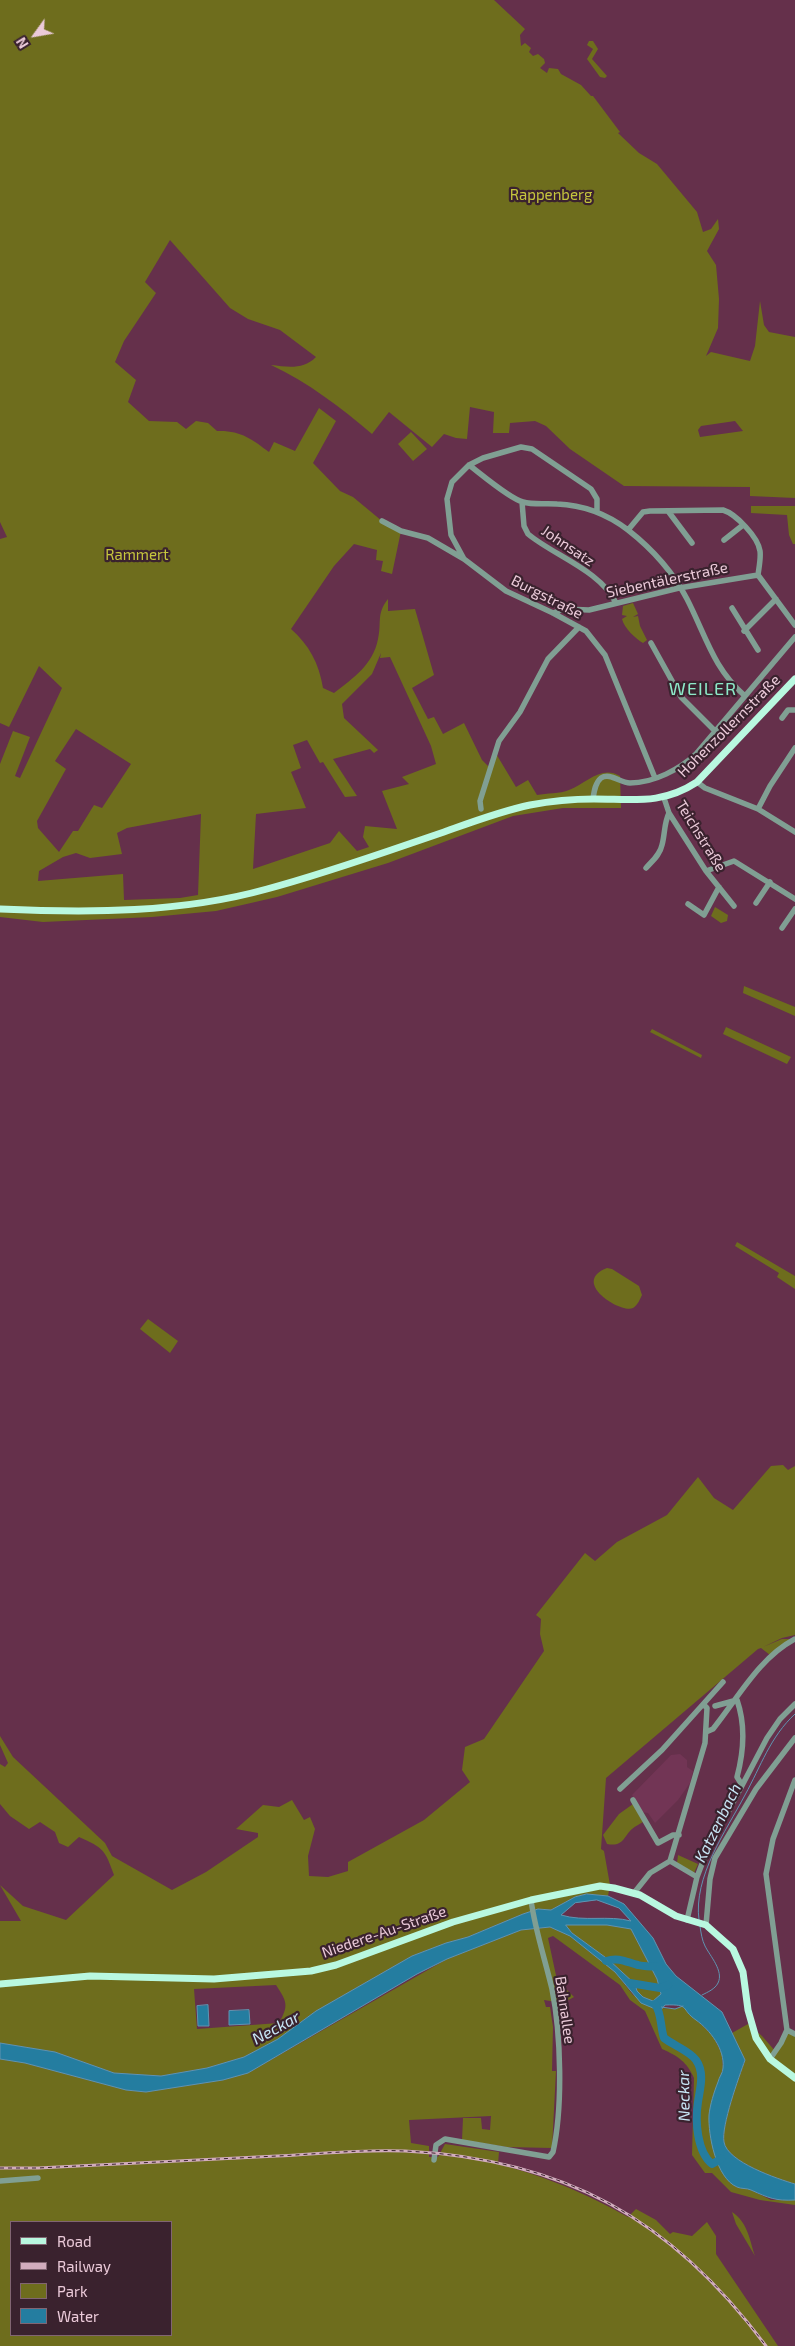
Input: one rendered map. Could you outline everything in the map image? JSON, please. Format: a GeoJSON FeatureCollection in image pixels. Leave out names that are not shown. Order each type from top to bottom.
{"type":"FeatureCollection","features":[{"type":"Feature","properties":{"kind":"main road","name":"Hohenzollernstraße"},"geometry":{"type":"LineString","coordinates":[[0,909],[79,911],[154,908],[222,900],[312,876],[512,809],[560,800],[596,799],[630,801],[664,798],[683,791],[696,782],[795,679]]}},
{"type":"Feature","properties":{"kind":"main road","name":"Niedere-Au-Straße"},"geometry":{"type":"LineString","coordinates":[[0,1984],[90,1976],[214,1979],[311,1970],[336,1965],[453,1922],[531,1900],[600,1886],[634,1893],[689,1920],[704,1924]]}},
{"type":"Feature","properties":{"kind":"main road"},"geometry":{"type":"LineString","coordinates":[[704,1924],[724,1940],[737,1955],[743,1972],[751,2026],[756,2038],[770,2059],[795,2078]]}},
{"type":"Feature","properties":{"kind":"street"},"geometry":{"type":"LineString","coordinates":[[464,559],[451,535],[447,499],[452,482],[470,466],[483,458],[521,447],[532,449],[591,489],[597,499],[598,511]]}},
{"type":"Feature","properties":{"kind":"street"},"geometry":{"type":"LineString","coordinates":[[470,466],[522,502],[563,504],[598,511],[628,530],[666,568],[686,598],[707,647],[717,665],[733,685],[745,696]]}},
{"type":"Feature","properties":{"kind":"street","name":"Johnsatz"},"geometry":{"type":"LineString","coordinates":[[522,502],[524,526],[528,534],[582,568],[608,591],[616,603]]}},
{"type":"Feature","properties":{"kind":"street"},"geometry":{"type":"LineString","coordinates":[[628,530],[643,512],[723,510],[736,517],[759,546],[761,553],[758,575],[795,625]]}},
{"type":"Feature","properties":{"kind":"street"},"geometry":{"type":"LineString","coordinates":[[668,511],[692,543]]}},
{"type":"Feature","properties":{"kind":"street","name":"Burgstraße"},"geometry":{"type":"LineString","coordinates":[[382,521],[401,531],[428,538],[464,559],[506,591],[579,627],[597,642],[605,655],[655,778]]}},
{"type":"Feature","properties":{"kind":"street"},"geometry":{"type":"LineString","coordinates":[[724,540],[743,525]]}},
{"type":"Feature","properties":{"kind":"street","name":"Siebentälerstraße"},"geometry":{"type":"LineString","coordinates":[[553,613],[564,609],[589,610],[679,588],[758,575]]}},
{"type":"Feature","properties":{"kind":"street"},"geometry":{"type":"LineString","coordinates":[[744,631],[776,599]]}},
{"type":"Feature","properties":{"kind":"street"},"geometry":{"type":"LineString","coordinates":[[732,608],[744,631],[758,650]]}},
{"type":"Feature","properties":{"kind":"street"},"geometry":{"type":"LineString","coordinates":[[481,809],[480,800],[499,741],[520,712],[548,659],[579,627]]}},
{"type":"Feature","properties":{"kind":"street"},"geometry":{"type":"LineString","coordinates":[[596,799],[597,784],[602,778],[608,776],[630,783],[655,778],[683,766],[795,637]]}},
{"type":"Feature","properties":{"kind":"street"},"geometry":{"type":"LineString","coordinates":[[651,643],[681,697],[715,731]]}},
{"type":"Feature","properties":{"kind":"street"},"geometry":{"type":"LineString","coordinates":[[782,718],[788,710],[795,710]]}},
{"type":"Feature","properties":{"kind":"street"},"geometry":{"type":"LineString","coordinates":[[758,809],[770,786],[795,748]]}},
{"type":"Feature","properties":{"kind":"street"},"geometry":{"type":"LineString","coordinates":[[696,782],[705,788],[758,809],[795,832]]}},
{"type":"Feature","properties":{"kind":"street","name":"Teichstraße"},"geometry":{"type":"LineString","coordinates":[[664,798],[669,813],[706,871],[734,906]]}},
{"type":"Feature","properties":{"kind":"street"},"geometry":{"type":"LineString","coordinates":[[646,868],[658,855],[662,846],[666,819],[669,813]]}},
{"type":"Feature","properties":{"kind":"street"},"geometry":{"type":"LineString","coordinates":[[706,871],[734,861],[795,899]]}},
{"type":"Feature","properties":{"kind":"street"},"geometry":{"type":"LineString","coordinates":[[756,903],[770,882]]}},
{"type":"Feature","properties":{"kind":"street","name":"Teichstraße"},"geometry":{"type":"LineString","coordinates":[[688,904],[704,915],[719,887]]}},
{"type":"Feature","properties":{"kind":"street"},"geometry":{"type":"LineString","coordinates":[[782,928],[795,909]]}},
{"type":"Feature","properties":{"kind":"street"},"geometry":{"type":"LineString","coordinates":[[706,1732],[714,1729],[756,1672],[771,1657],[795,1639]]}},
{"type":"Feature","properties":{"kind":"street"},"geometry":{"type":"LineString","coordinates":[[620,1789],[662,1750],[723,1682]]}},
{"type":"Feature","properties":{"kind":"street"},"geometry":{"type":"LineString","coordinates":[[715,1706],[737,1700]]}},
{"type":"Feature","properties":{"kind":"street"},"geometry":{"type":"LineString","coordinates":[[737,1700],[744,1731],[742,1758],[737,1777],[742,1785]]}},
{"type":"Feature","properties":{"kind":"street"},"geometry":{"type":"LineString","coordinates":[[689,1920],[697,1877],[705,1856],[767,1738],[780,1719],[795,1704]]}},
{"type":"Feature","properties":{"kind":"street"},"geometry":{"type":"LineString","coordinates":[[634,1893],[650,1874],[670,1861],[705,1743],[706,1708],[704,1705]]}},
{"type":"Feature","properties":{"kind":"street"},"geometry":{"type":"LineString","coordinates":[[704,1924],[715,1858],[756,1789],[795,1738]]}},
{"type":"Feature","properties":{"kind":"street"},"geometry":{"type":"LineString","coordinates":[[770,2059],[781,2043],[786,2030],[766,1874],[773,1839],[795,1780]]}},
{"type":"Feature","properties":{"kind":"street"},"geometry":{"type":"LineString","coordinates":[[633,1800],[658,1843],[673,1835],[679,1835]]}},
{"type":"Feature","properties":{"kind":"street"},"geometry":{"type":"LineString","coordinates":[[670,1861],[697,1877]]}},
{"type":"Feature","properties":{"kind":"street","name":"Bahnallee"},"geometry":{"type":"LineString","coordinates":[[434,2160],[436,2146],[445,2139],[532,2155],[551,2156],[555,2144],[558,2116],[558,2030],[552,1991],[531,1900]]}},
{"type":"Feature","properties":{"kind":"street"},"geometry":{"type":"LineString","coordinates":[[786,2030],[795,2034]]}},
{"type":"Feature","properties":{"kind":"street"},"geometry":{"type":"LineString","coordinates":[[0,2181],[38,2178]]}},
{"type":"Feature","properties":{"kind":"shaded area"},"geometry":{"type":"Polygon","coordinates":[[[680,1754],[687,1760],[687,1767],[693,1771],[690,1783],[678,1800],[655,1823],[648,1813],[641,1812],[632,1795],[671,1755],[680,1754]]]}},
{"type":"Feature","properties":{"kind":"green space","name":"Rammert"},"geometry":{"type":"Polygon","coordinates":[[[0,0],[494,0],[525,29],[520,35],[521,46],[525,43],[531,48],[529,52],[533,56],[538,54],[544,59],[545,63],[540,68],[547,73],[549,68],[558,69],[561,74],[581,85],[593,96],[620,132],[618,133],[639,153],[657,164],[697,212],[703,232],[711,229],[718,219],[719,229],[707,251],[716,265],[719,299],[718,328],[706,356],[711,352],[750,361],[755,346],[760,301],[764,325],[769,332],[795,337],[795,498],[750,496],[750,487],[624,486],[570,449],[546,426],[535,421],[510,423],[509,433],[493,433],[494,412],[470,407],[467,439],[444,434],[432,447],[389,412],[372,434],[324,396],[271,365],[301,366],[316,357],[280,330],[248,319],[230,308],[170,240],[145,282],[156,293],[124,341],[115,362],[136,380],[128,402],[149,421],[177,422],[186,429],[196,421],[208,423],[217,431],[232,432],[245,436],[269,452],[274,442],[295,451],[319,408],[336,421],[313,463],[340,491],[353,497],[382,521],[401,531],[392,574],[381,571],[383,561],[376,560],[377,550],[354,544],[334,566],[291,629],[303,641],[312,655],[319,670],[323,688],[334,693],[367,664],[375,648],[382,609],[388,599],[388,611],[415,609],[434,675],[412,688],[428,719],[434,717],[443,734],[464,723],[482,760],[490,768],[495,752],[516,787],[528,780],[537,795],[565,791],[600,774],[613,773],[620,776],[621,808],[563,808],[513,816],[388,863],[277,897],[216,911],[152,917],[43,922],[0,917],[0,764],[13,731],[30,737],[15,776],[20,778],[62,688],[39,666],[9,727],[0,723],[0,539],[7,537],[0,522],[0,0]],[[735,421],[701,426],[698,430],[700,437],[743,431],[735,421]],[[381,653],[372,674],[342,704],[344,718],[378,750],[374,753],[370,749],[333,759],[357,796],[345,797],[323,762],[320,763],[307,740],[293,745],[301,768],[291,772],[306,808],[256,814],[253,869],[330,843],[339,831],[357,851],[369,847],[363,837],[365,826],[397,829],[382,791],[409,784],[402,777],[436,764],[431,746],[390,657],[380,658],[381,653]],[[76,729],[55,761],[66,769],[37,821],[38,828],[59,852],[73,831],[78,831],[94,805],[102,808],[131,764],[76,729]],[[201,814],[127,828],[117,833],[122,854],[90,858],[76,853],[63,857],[39,871],[38,881],[123,874],[124,900],[180,898],[198,895],[201,814]]]}},
{"type":"Feature","properties":{"kind":"green space"},"geometry":{"type":"Polygon","coordinates":[[[589,41],[593,41],[598,49],[592,59],[607,76],[605,78],[600,77],[587,59],[593,49],[587,45],[589,41]]]}},
{"type":"Feature","properties":{"kind":"green space"},"geometry":{"type":"Polygon","coordinates":[[[411,432],[427,449],[413,461],[398,444],[411,432]]]}},
{"type":"Feature","properties":{"kind":"green space"},"geometry":{"type":"Polygon","coordinates":[[[751,506],[795,506],[795,544],[793,544],[789,535],[787,515],[751,513],[751,506]]]}},
{"type":"Feature","properties":{"kind":"green space"},"geometry":{"type":"Polygon","coordinates":[[[633,603],[638,614],[633,617],[638,616],[640,626],[647,640],[643,643],[631,633],[622,619],[627,616],[622,615],[623,606],[633,603]]]}},
{"type":"Feature","properties":{"kind":"green space"},"geometry":{"type":"Polygon","coordinates":[[[715,907],[728,915],[727,921],[721,923],[711,916],[715,907]]]}},
{"type":"Feature","properties":{"kind":"green space"},"geometry":{"type":"Polygon","coordinates":[[[744,986],[795,1007],[795,1016],[743,993],[744,986]]]}},
{"type":"Feature","properties":{"kind":"green space"},"geometry":{"type":"Polygon","coordinates":[[[726,1027],[791,1057],[787,1064],[723,1034],[726,1027]]]}},
{"type":"Feature","properties":{"kind":"green space"},"geometry":{"type":"Polygon","coordinates":[[[652,1029],[702,1055],[701,1058],[650,1032],[652,1029]]]}},
{"type":"Feature","properties":{"kind":"green space"},"geometry":{"type":"Polygon","coordinates":[[[737,1242],[795,1276],[795,1289],[777,1277],[779,1273],[735,1246],[737,1242]]]}},
{"type":"Feature","properties":{"kind":"green space"},"geometry":{"type":"Polygon","coordinates":[[[607,1268],[612,1269],[639,1286],[642,1295],[638,1304],[633,1308],[627,1309],[610,1302],[596,1288],[594,1281],[597,1274],[607,1268]]]}},
{"type":"Feature","properties":{"kind":"green space"},"geometry":{"type":"Polygon","coordinates":[[[148,1319],[178,1341],[170,1353],[140,1329],[148,1319]]]}},
{"type":"Feature","properties":{"kind":"green space"},"geometry":{"type":"Polygon","coordinates":[[[783,1465],[788,1470],[795,1466],[795,1635],[782,1638],[763,1647],[782,1639],[790,1640],[770,1655],[761,1648],[758,1649],[606,1778],[601,1849],[604,1851],[610,1885],[608,1896],[587,1894],[575,1897],[551,1910],[538,1909],[468,1937],[412,1956],[316,2011],[278,2039],[244,2057],[207,2068],[161,2076],[114,2073],[55,2052],[0,2043],[0,1921],[21,1921],[0,1885],[23,1906],[66,1920],[114,1875],[106,1855],[99,1847],[79,1837],[68,1847],[59,1843],[55,1832],[40,1822],[29,1829],[10,1816],[0,1804],[0,1764],[5,1767],[8,1763],[0,1745],[0,1736],[13,1757],[105,1843],[112,1856],[172,1890],[206,1872],[258,1837],[258,1833],[236,1829],[263,1805],[279,1807],[292,1800],[304,1820],[310,1817],[315,1829],[308,1856],[309,1876],[328,1877],[348,1871],[348,1862],[424,1820],[470,1782],[462,1770],[465,1747],[484,1739],[544,1651],[540,1634],[541,1619],[536,1615],[585,1553],[595,1561],[617,1542],[667,1515],[698,1477],[714,1498],[733,1510],[771,1466],[783,1465]],[[276,1985],[194,1989],[197,2029],[279,2023],[285,2004],[276,1985]]]}},
{"type":"Feature","properties":{"kind":"green space"},"geometry":{"type":"Polygon","coordinates":[[[633,1804],[643,1822],[632,1829],[620,1843],[607,1844],[603,1835],[619,1814],[633,1804]]]}},
{"type":"Feature","properties":{"kind":"green space"},"geometry":{"type":"Polygon","coordinates":[[[678,1855],[698,1864],[694,1873],[677,1863],[678,1855]]]}},
{"type":"Feature","properties":{"kind":"green space"},"geometry":{"type":"Polygon","coordinates":[[[565,1924],[607,1925],[631,1929],[657,1979],[661,1994],[653,2001],[643,1997],[637,1991],[635,1984],[609,1960],[572,1933],[565,1924]]]}},
{"type":"Feature","properties":{"kind":"green space"},"geometry":{"type":"Polygon","coordinates":[[[550,1927],[570,1936],[615,1972],[633,1995],[660,2011],[661,2008],[675,2009],[683,2006],[713,2036],[722,2054],[723,2069],[709,2115],[736,2187],[749,2189],[771,2200],[795,2200],[795,2205],[760,2200],[731,2192],[712,2173],[705,2173],[692,2155],[694,2078],[688,2068],[677,2057],[662,2049],[645,2011],[630,2000],[620,1985],[553,1936],[548,1938],[557,1980],[574,1997],[563,2003],[544,2000],[546,2007],[550,2007],[553,2027],[552,2071],[556,2071],[552,2148],[507,2147],[462,2140],[463,2118],[481,2118],[482,2129],[490,2130],[491,2116],[409,2120],[411,2143],[429,2146],[429,2157],[438,2157],[445,2144],[499,2152],[498,2164],[533,2174],[564,2186],[628,2217],[636,2209],[656,2220],[670,2234],[673,2232],[692,2236],[707,2222],[716,2236],[716,2254],[778,2346],[0,2346],[0,2059],[25,2063],[126,2090],[146,2092],[223,2080],[248,2073],[447,1959],[521,1930],[550,1927]]]}},
{"type":"Feature","properties":{"kind":"green space"},"geometry":{"type":"Polygon","coordinates":[[[748,2024],[776,2052],[787,2030],[795,2034],[795,2184],[766,2174],[743,2163],[727,2149],[724,2142],[725,2125],[745,2060],[732,2033],[748,2024]]]}},
{"type":"Feature","properties":{"kind":"green space"},"geometry":{"type":"Polygon","coordinates":[[[732,2212],[745,2226],[755,2256],[736,2224],[732,2212]]]}},
{"type":"Feature","properties":{"kind":"water"},"geometry":{"type":"Polygon","coordinates":[[[587,1894],[608,1896],[624,1904],[653,1938],[666,1964],[676,1976],[722,2012],[745,2060],[725,2125],[724,2142],[727,2149],[743,2163],[766,2174],[795,2184],[795,2200],[772,2198],[749,2189],[737,2187],[724,2175],[719,2166],[712,2144],[709,2115],[723,2070],[723,2061],[716,2041],[706,2029],[682,2006],[665,2005],[660,2011],[641,2003],[615,1972],[570,1936],[550,1927],[521,1930],[447,1959],[417,1974],[248,2073],[223,2080],[146,2092],[126,2090],[25,2063],[0,2059],[0,2043],[55,2052],[114,2073],[161,2076],[207,2068],[244,2057],[278,2039],[316,2011],[412,1956],[468,1937],[538,1909],[551,1910],[575,1897],[587,1894]],[[597,1900],[575,1903],[561,1915],[578,1918],[631,1921],[619,1908],[597,1900]],[[566,1925],[572,1933],[609,1960],[635,1984],[637,1991],[643,1997],[653,2001],[661,1994],[657,1979],[631,1929],[607,1925],[566,1925]]]}},
{"type":"Feature","properties":{"kind":"water"},"geometry":{"type":"Polygon","coordinates":[[[208,2005],[209,2026],[198,2026],[197,2006],[208,2005]]]}},
{"type":"Feature","properties":{"kind":"water"},"geometry":{"type":"Polygon","coordinates":[[[249,2010],[250,2024],[229,2025],[229,2011],[249,2010]]]}},
{"type":"Feature","properties":{"kind":"waterway","name":"Katzenbach"},"geometry":{"type":"LineString","coordinates":[[699,1920],[698,1904],[701,1887],[713,1855],[772,1742],[795,1714]]}},
{"type":"Feature","properties":{"kind":"waterway","name":"Katzenbach"},"geometry":{"type":"LineString","coordinates":[[700,1926],[704,1944],[716,1964],[719,1974],[718,1983],[715,1987],[702,1995]]}},
{"type":"Feature","properties":{"kind":"waterway","name":"Neckar"},"geometry":{"type":"LineString","coordinates":[[606,1961],[619,1960],[641,1966],[659,1967]]}},
{"type":"Feature","properties":{"kind":"waterway","name":"Neckar"},"geometry":{"type":"LineString","coordinates":[[630,1983],[660,1988],[668,1985]]}},
{"type":"Feature","properties":{"kind":"waterway","name":"Neckar"},"geometry":{"type":"LineString","coordinates":[[655,2004],[659,2012],[664,2038],[690,2054],[699,2065],[701,2081],[697,2118],[698,2136],[707,2159],[712,2164],[721,2159]]}},
{"type":"Feature","properties":{"kind":"waterway"},"geometry":{"type":"LineString","coordinates":[[661,2007],[675,2009],[683,2006]]}},
{"type":"Feature","properties":{"kind":"railway"},"geometry":{"type":"LineString","coordinates":[[0,2168],[38,2168],[357,2151],[405,2151],[462,2156],[515,2167],[564,2182],[609,2204],[652,2230],[692,2263],[730,2301],[766,2346]]}},
{"type":"Feature","properties":{"kind":"district","name":"WEILER"},"geometry":{"type":"Point","coordinates":[703,689]}},
{"type":"Feature","properties":{"kind":"park label","name":"Rappenberg"},"geometry":{"type":"Point","coordinates":[551,195]}}]}
